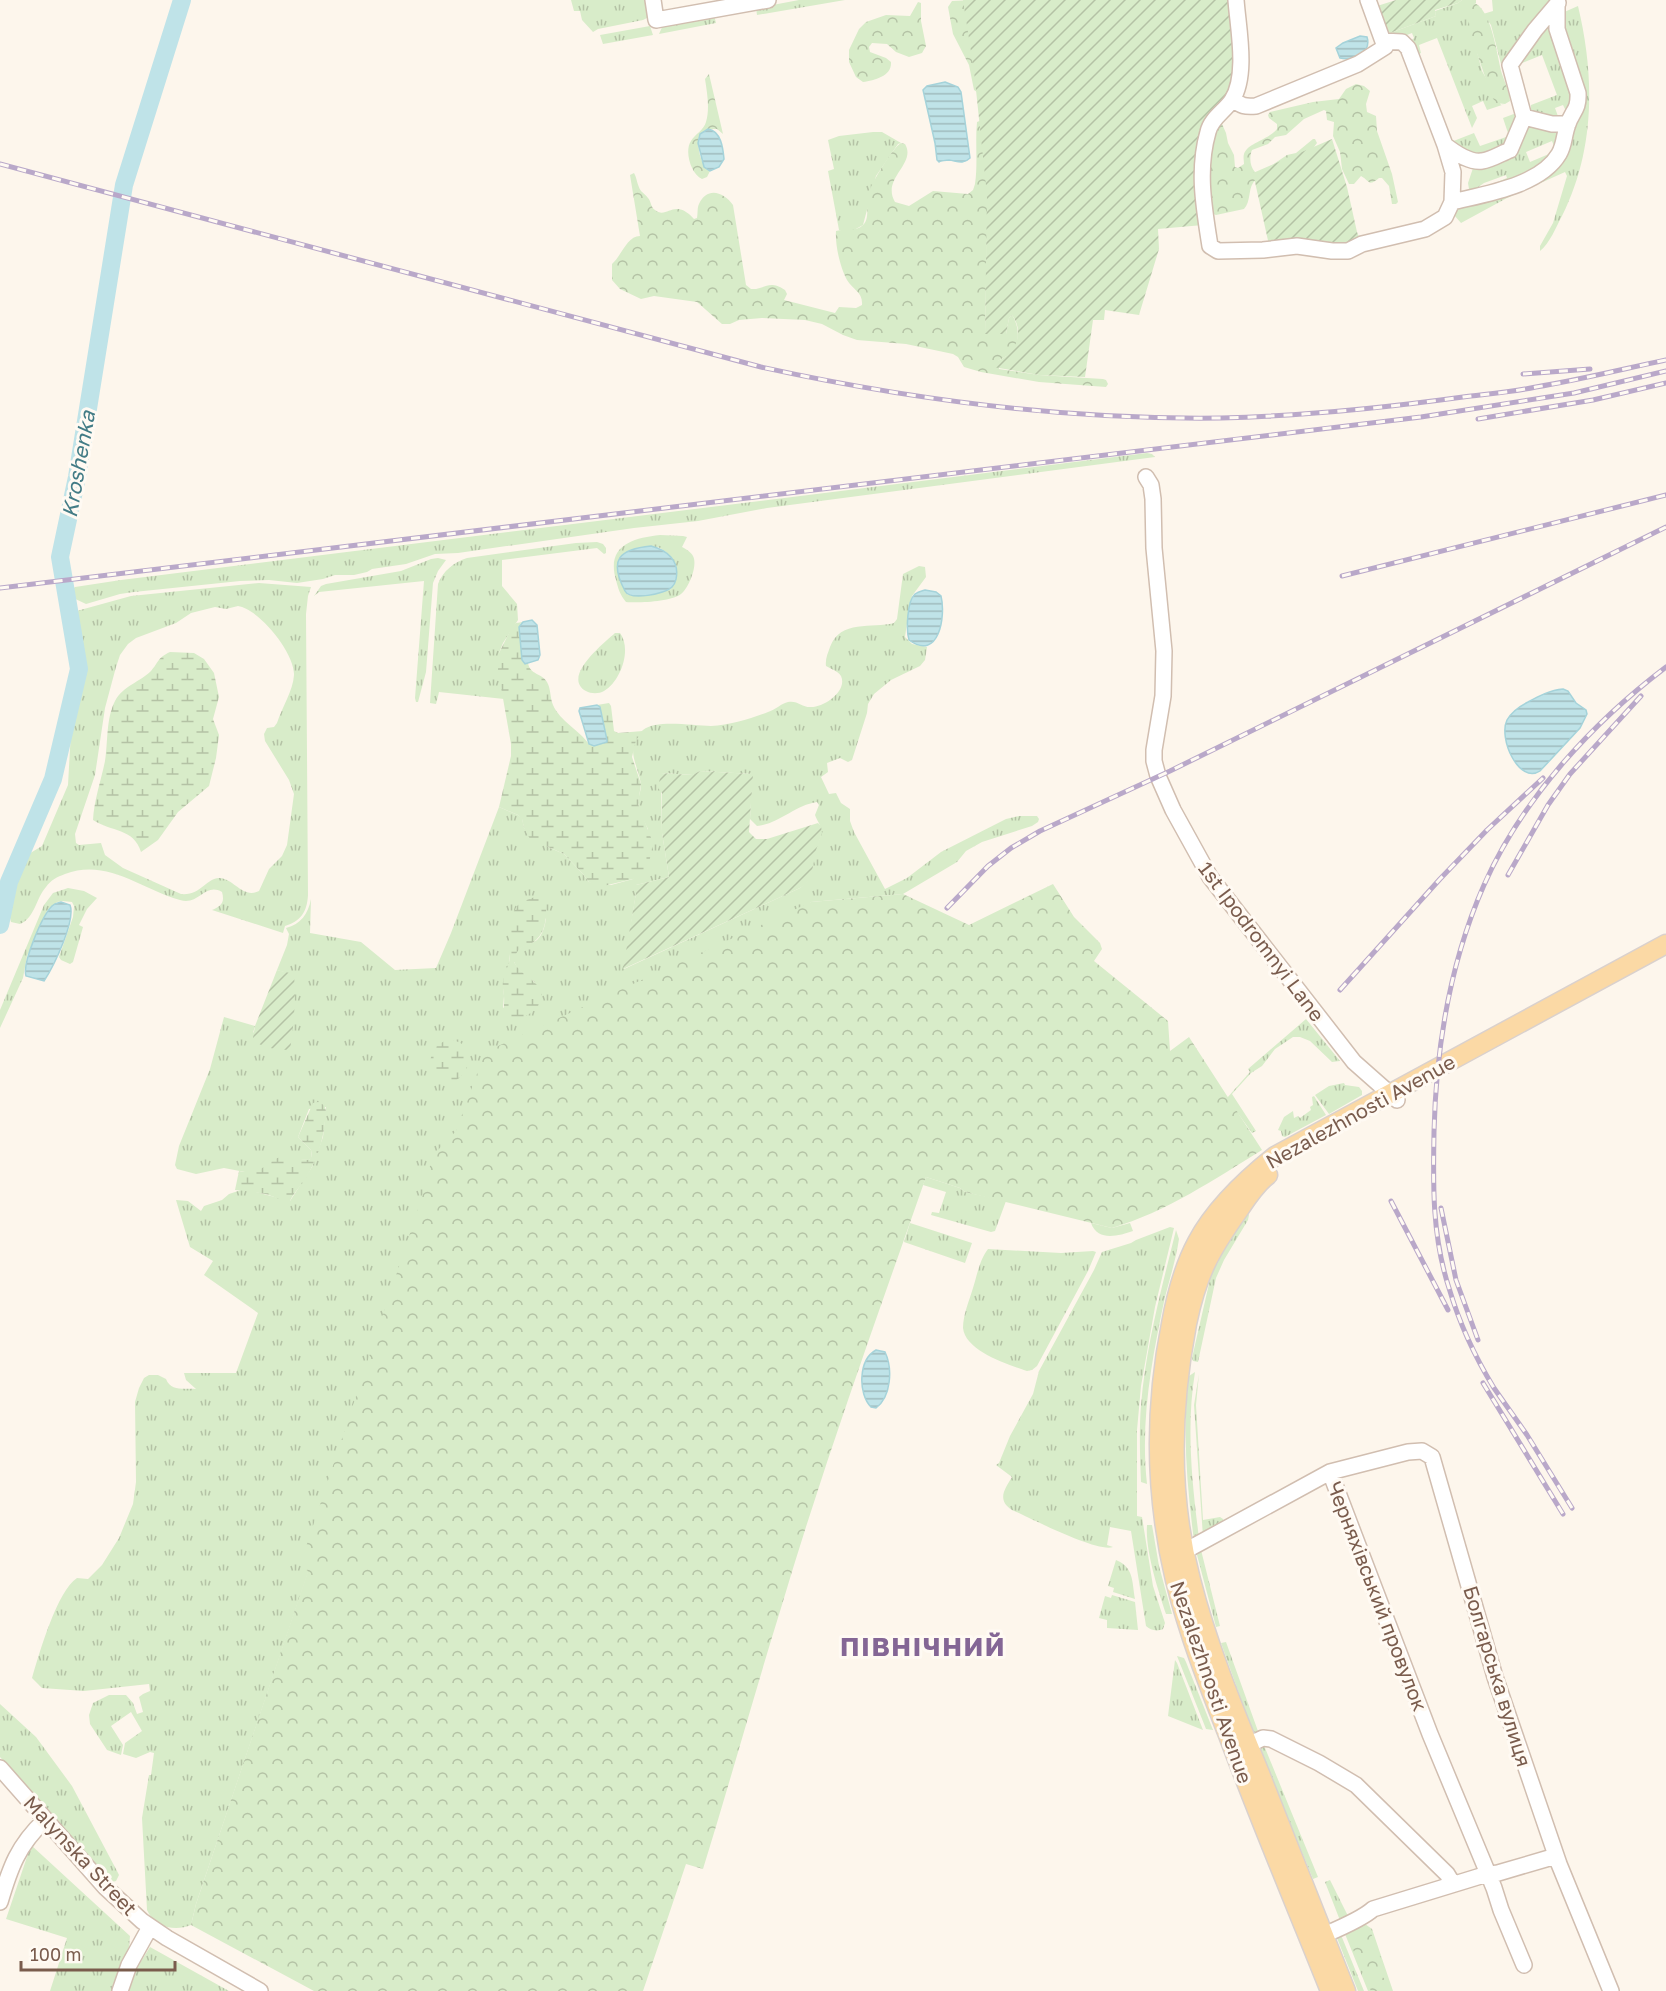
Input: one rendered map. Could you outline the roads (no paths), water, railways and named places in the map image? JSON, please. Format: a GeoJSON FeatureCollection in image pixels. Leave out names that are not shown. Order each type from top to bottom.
{"type":"FeatureCollection","features":[{"type":"Feature","properties":{"kind":"main road","name":"Nezalezhnosti Avenue"},"geometry":{"type":"LineString","coordinates":[[1330,1991],[1239,1765],[1185,1616],[1175,1579],[1163,1507],[1159,1457],[1160,1394],[1167,1345],[1180,1284],[1197,1242],[1213,1218],[1245,1181],[1275,1156],[1393,1096],[1666,944]]}},
{"type":"Feature","properties":{"kind":"main road","name":"Nezalezhnosti Avenue"},"geometry":{"type":"LineString","coordinates":[[1346,1991],[1211,1648],[1190,1579],[1177,1490],[1175,1406],[1181,1354],[1194,1292],[1209,1253],[1220,1235],[1264,1178],[1393,1096],[1436,1081],[1666,956]]}},
{"type":"Feature","properties":{"kind":"street"},"geometry":{"type":"LineString","coordinates":[[653,0],[656,21],[693,6],[768,0]]}},
{"type":"Feature","properties":{"kind":"street"},"geometry":{"type":"LineString","coordinates":[[1233,99],[1246,107],[1256,106],[1358,64],[1384,44],[1402,42],[1408,48],[1445,146],[1452,172],[1452,202],[1445,217],[1425,229],[1362,244],[1341,252],[1297,246],[1263,250],[1218,251],[1210,246],[1202,190],[1206,142],[1210,125],[1233,99],[1237,88],[1240,54],[1236,0]]}},
{"type":"Feature","properties":{"kind":"street"},"geometry":{"type":"LineString","coordinates":[[1368,0],[1384,44]]}},
{"type":"Feature","properties":{"kind":"street"},"geometry":{"type":"LineString","coordinates":[[1452,202],[1512,187],[1542,171],[1560,153],[1568,124],[1577,109],[1578,93],[1557,29],[1558,3]]}},
{"type":"Feature","properties":{"kind":"street"},"geometry":{"type":"LineString","coordinates":[[1445,146],[1475,161],[1482,161],[1510,150],[1523,109],[1510,65],[1558,3]]}},
{"type":"Feature","properties":{"kind":"street"},"geometry":{"type":"LineString","coordinates":[[1523,109],[1544,122],[1568,124]]}},
{"type":"Feature","properties":{"kind":"street","name":"1st Ipodromnyi Lane"},"geometry":{"type":"LineString","coordinates":[[1146,477],[1151,485],[1153,499],[1154,548],[1164,651],[1163,696],[1154,750],[1158,776],[1173,810],[1210,877],[1348,1056],[1365,1074],[1393,1096]]}},
{"type":"Feature","properties":{"kind":"street","name":"Болгарська вулиця"},"geometry":{"type":"LineString","coordinates":[[1330,1472],[1415,1451],[1425,1452],[1432,1457],[1495,1677],[1556,1856],[1611,1991]]}},
{"type":"Feature","properties":{"kind":"street","name":"Черняхівський провулок"},"geometry":{"type":"LineString","coordinates":[[1185,1551],[1330,1472],[1426,1724],[1489,1874],[1524,1965]]}},
{"type":"Feature","properties":{"kind":"street"},"geometry":{"type":"LineString","coordinates":[[1248,1745],[1263,1738],[1271,1740],[1319,1763],[1356,1785],[1447,1874],[1453,1884]]}},
{"type":"Feature","properties":{"kind":"street","name":"Malynska Street"},"geometry":{"type":"LineString","coordinates":[[0,1768],[105,1887],[150,1927],[254,1989]]}},
{"type":"Feature","properties":{"kind":"street"},"geometry":{"type":"LineString","coordinates":[[0,1902],[10,1868],[19,1851],[27,1838],[45,1820]]}},
{"type":"Feature","properties":{"kind":"street"},"geometry":{"type":"LineString","coordinates":[[1324,1935],[1368,1914],[1373,1909],[1556,1856]]}},
{"type":"Feature","properties":{"kind":"street"},"geometry":{"type":"LineString","coordinates":[[120,1991],[129,1965],[150,1927]]}},
{"type":"Feature","properties":{"kind":"water"},"geometry":{"type":"Polygon","coordinates":[[[1360,36],[1367,37],[1368,43],[1364,51],[1355,57],[1340,58],[1336,48],[1360,36]]]}},
{"type":"Feature","properties":{"kind":"water"},"geometry":{"type":"Polygon","coordinates":[[[945,82],[958,87],[961,92],[970,158],[965,161],[939,162],[937,160],[923,90],[927,86],[945,82]]]}},
{"type":"Feature","properties":{"kind":"water"},"geometry":{"type":"Polygon","coordinates":[[[708,129],[719,136],[724,159],[719,167],[710,171],[704,167],[698,143],[700,134],[708,129]]]}},
{"type":"Feature","properties":{"kind":"water"},"geometry":{"type":"Polygon","coordinates":[[[651,546],[671,557],[677,573],[675,583],[668,590],[655,594],[633,596],[628,594],[618,571],[620,558],[631,550],[651,546]]]}},
{"type":"Feature","properties":{"kind":"water"},"geometry":{"type":"Polygon","coordinates":[[[925,590],[936,592],[941,596],[941,625],[934,641],[927,645],[919,645],[909,640],[908,616],[912,598],[916,593],[925,590]]]}},
{"type":"Feature","properties":{"kind":"water"},"geometry":{"type":"Polygon","coordinates":[[[532,620],[537,625],[540,655],[538,660],[525,664],[522,660],[519,627],[523,622],[532,620]]]}},
{"type":"Feature","properties":{"kind":"water"},"geometry":{"type":"Polygon","coordinates":[[[1563,689],[1568,691],[1587,714],[1580,728],[1540,771],[1532,774],[1518,766],[1512,758],[1505,738],[1507,720],[1513,712],[1525,704],[1545,694],[1563,689]]]}},
{"type":"Feature","properties":{"kind":"water"},"geometry":{"type":"Polygon","coordinates":[[[597,705],[600,707],[607,742],[594,746],[589,744],[579,711],[580,708],[597,705]]]}},
{"type":"Feature","properties":{"kind":"water"},"geometry":{"type":"Polygon","coordinates":[[[61,902],[70,905],[70,921],[53,965],[44,981],[26,976],[27,961],[38,929],[52,906],[61,902]]]}},
{"type":"Feature","properties":{"kind":"water"},"geometry":{"type":"Polygon","coordinates":[[[876,1350],[885,1352],[890,1374],[888,1390],[876,1408],[871,1407],[867,1401],[862,1386],[862,1377],[866,1361],[876,1350]]]}},
{"type":"Feature","properties":{"kind":"waterway","name":"Kroshenka"},"geometry":{"type":"LineString","coordinates":[[0,925],[9,882],[53,779],[79,669],[60,557],[77,477],[124,185],[182,0]]}},
{"type":"Feature","properties":{"kind":"railway"},"geometry":{"type":"LineString","coordinates":[[0,164],[761,367],[875,389],[990,406],[1105,416],[1163,418],[1251,417],[1312,413],[1403,405],[1518,390],[1666,360]]}},
{"type":"Feature","properties":{"kind":"railway"},"geometry":{"type":"LineString","coordinates":[[1523,374],[1590,369]]}},
{"type":"Feature","properties":{"kind":"railway"},"geometry":{"type":"LineString","coordinates":[[0,588],[1421,417],[1574,393],[1666,371]]}},
{"type":"Feature","properties":{"kind":"railway"},"geometry":{"type":"LineString","coordinates":[[1478,419],[1593,400],[1666,383]]}},
{"type":"Feature","properties":{"kind":"railway"},"geometry":{"type":"LineString","coordinates":[[1342,576],[1666,495]]}},
{"type":"Feature","properties":{"kind":"railway"},"geometry":{"type":"LineString","coordinates":[[947,908],[988,866],[1011,848],[1040,831],[1170,771],[1666,527]]}},
{"type":"Feature","properties":{"kind":"railway"},"geometry":{"type":"LineString","coordinates":[[1572,1508],[1527,1435],[1494,1388],[1474,1352],[1453,1301],[1443,1269],[1435,1210],[1434,1171],[1438,1069],[1447,1006],[1462,944],[1484,885],[1500,853],[1539,793],[1586,738],[1638,689],[1666,667]]}},
{"type":"Feature","properties":{"kind":"railway"},"geometry":{"type":"LineString","coordinates":[[1508,875],[1548,805],[1570,774],[1641,696]]}},
{"type":"Feature","properties":{"kind":"railway"},"geometry":{"type":"LineString","coordinates":[[1340,990],[1440,879],[1487,830],[1543,778]]}},
{"type":"Feature","properties":{"kind":"railway"},"geometry":{"type":"LineString","coordinates":[[1391,1201],[1448,1310]]}},
{"type":"Feature","properties":{"kind":"railway"},"geometry":{"type":"LineString","coordinates":[[1441,1208],[1456,1280],[1478,1340]]}},
{"type":"Feature","properties":{"kind":"railway"},"geometry":{"type":"LineString","coordinates":[[1483,1383],[1563,1514]]}},
{"type":"Feature","properties":{"kind":"district","name":"ПІВНІЧНИЙ"},"geometry":{"type":"Point","coordinates":[923,1646]}}]}
